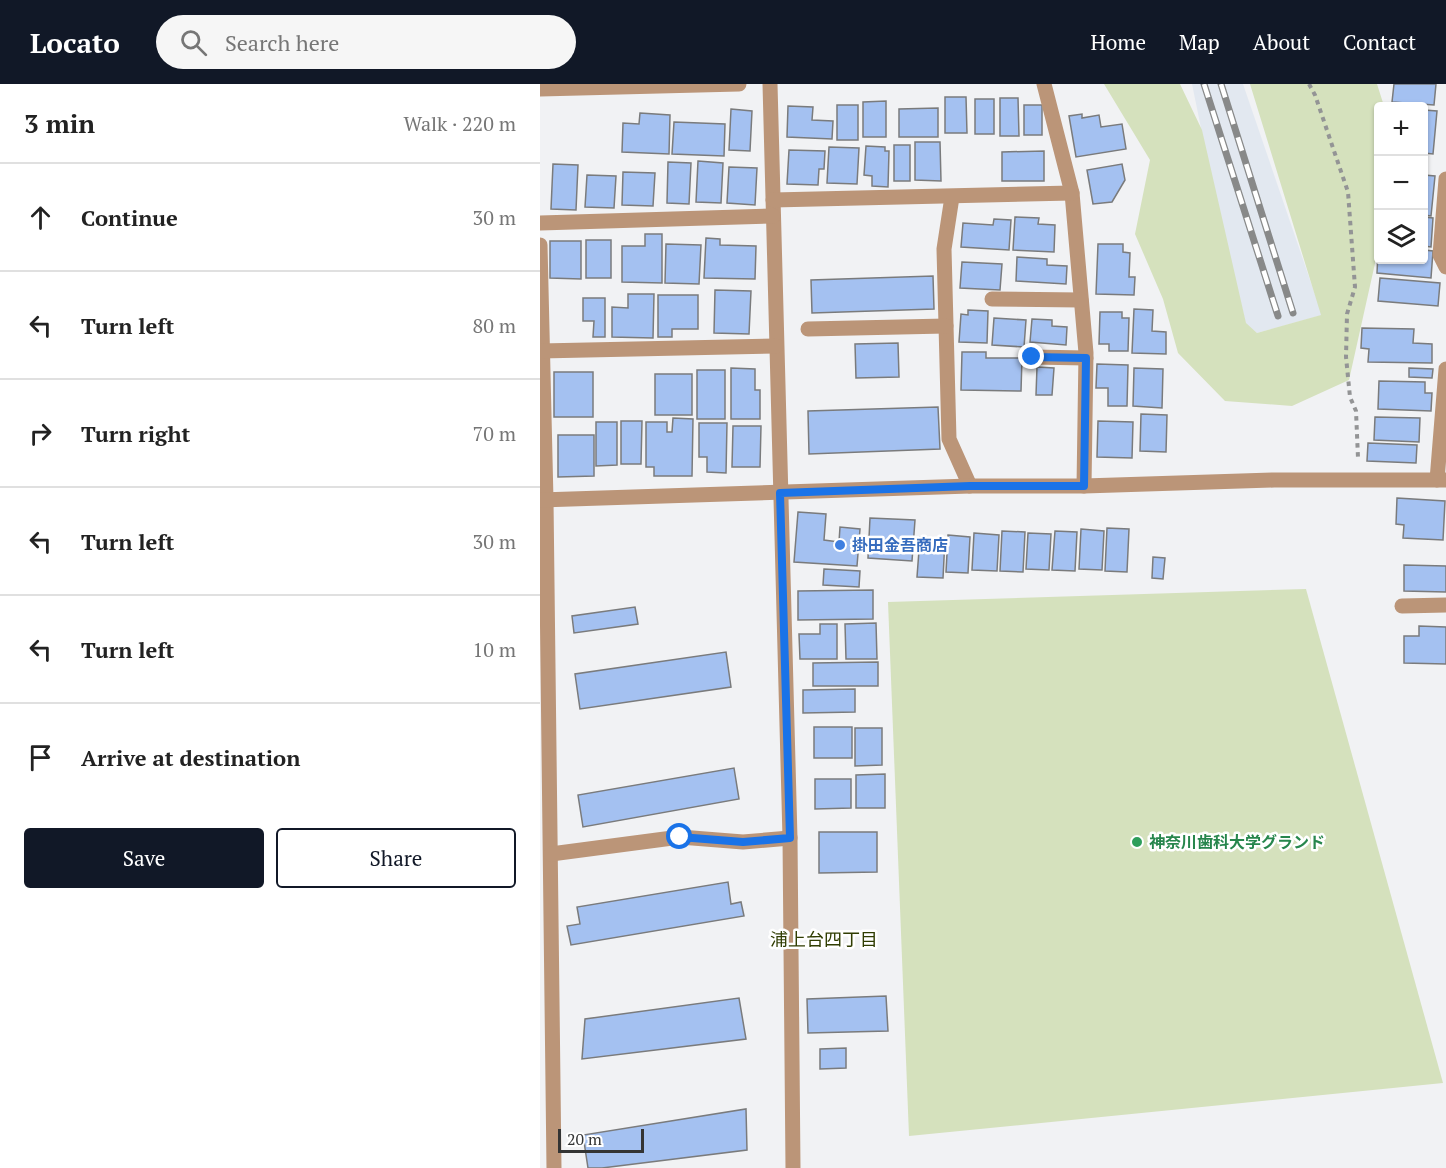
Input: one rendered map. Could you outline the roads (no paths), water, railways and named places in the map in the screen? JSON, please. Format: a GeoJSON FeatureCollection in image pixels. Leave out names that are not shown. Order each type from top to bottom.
{"type":"FeatureCollection","features":[{"type":"Feature","properties":{"kind":"street"},"geometry":{"type":"LineString","coordinates":[[540,89],[739,84]]}},
{"type":"Feature","properties":{"kind":"street"},"geometry":{"type":"LineString","coordinates":[[770,84],[790,838],[793,1168]]}},
{"type":"Feature","properties":{"kind":"street"},"geometry":{"type":"LineString","coordinates":[[1044,84],[1072,193],[1086,358],[1084,486]]}},
{"type":"Feature","properties":{"kind":"street"},"geometry":{"type":"LineString","coordinates":[[1446,179],[1440,255],[1446,267]]}},
{"type":"Feature","properties":{"kind":"street"},"geometry":{"type":"LineString","coordinates":[[773,200],[1072,193]]}},
{"type":"Feature","properties":{"kind":"street"},"geometry":{"type":"LineString","coordinates":[[952,197],[944,249],[949,439],[970,486]]}},
{"type":"Feature","properties":{"kind":"street"},"geometry":{"type":"LineString","coordinates":[[540,224],[773,216]]}},
{"type":"Feature","properties":{"kind":"street"},"geometry":{"type":"LineString","coordinates":[[540,245],[554,1168]]}},
{"type":"Feature","properties":{"kind":"street"},"geometry":{"type":"LineString","coordinates":[[992,299],[1081,300]]}},
{"type":"Feature","properties":{"kind":"street"},"geometry":{"type":"LineString","coordinates":[[808,329],[946,326]]}},
{"type":"Feature","properties":{"kind":"street"},"geometry":{"type":"LineString","coordinates":[[542,351],[776,346]]}},
{"type":"Feature","properties":{"kind":"street"},"geometry":{"type":"LineString","coordinates":[[1032,357],[1086,358]]}},
{"type":"Feature","properties":{"kind":"street"},"geometry":{"type":"LineString","coordinates":[[543,500],[970,486],[1084,486],[1274,480],[1441,480],[1446,369]]}},
{"type":"Feature","properties":{"kind":"street"},"geometry":{"type":"LineString","coordinates":[[1402,606],[1446,605]]}},
{"type":"Feature","properties":{"kind":"street"},"geometry":{"type":"LineString","coordinates":[[551,854],[680,837],[743,842],[790,838]]}},
{"type":"Feature","properties":{"kind":"railway"},"geometry":{"type":"LineString","coordinates":[[1204,84],[1278,316]]}},
{"type":"Feature","properties":{"kind":"railway"},"geometry":{"type":"LineString","coordinates":[[1221,84],[1293,313]]}},
{"type":"Feature","properties":{"kind":"place","name":"掛田金吾商店"},"geometry":{"type":"Point","coordinates":[840,545]}},
{"type":"Feature","properties":{"kind":"place","name":"神奈川歯科大学グランド"},"geometry":{"type":"Point","coordinates":[1137,842]}},
{"type":"Feature","properties":{"kind":"district","name":"浦上台四丁目"},"geometry":{"type":"Point","coordinates":[824,940]}}]}
